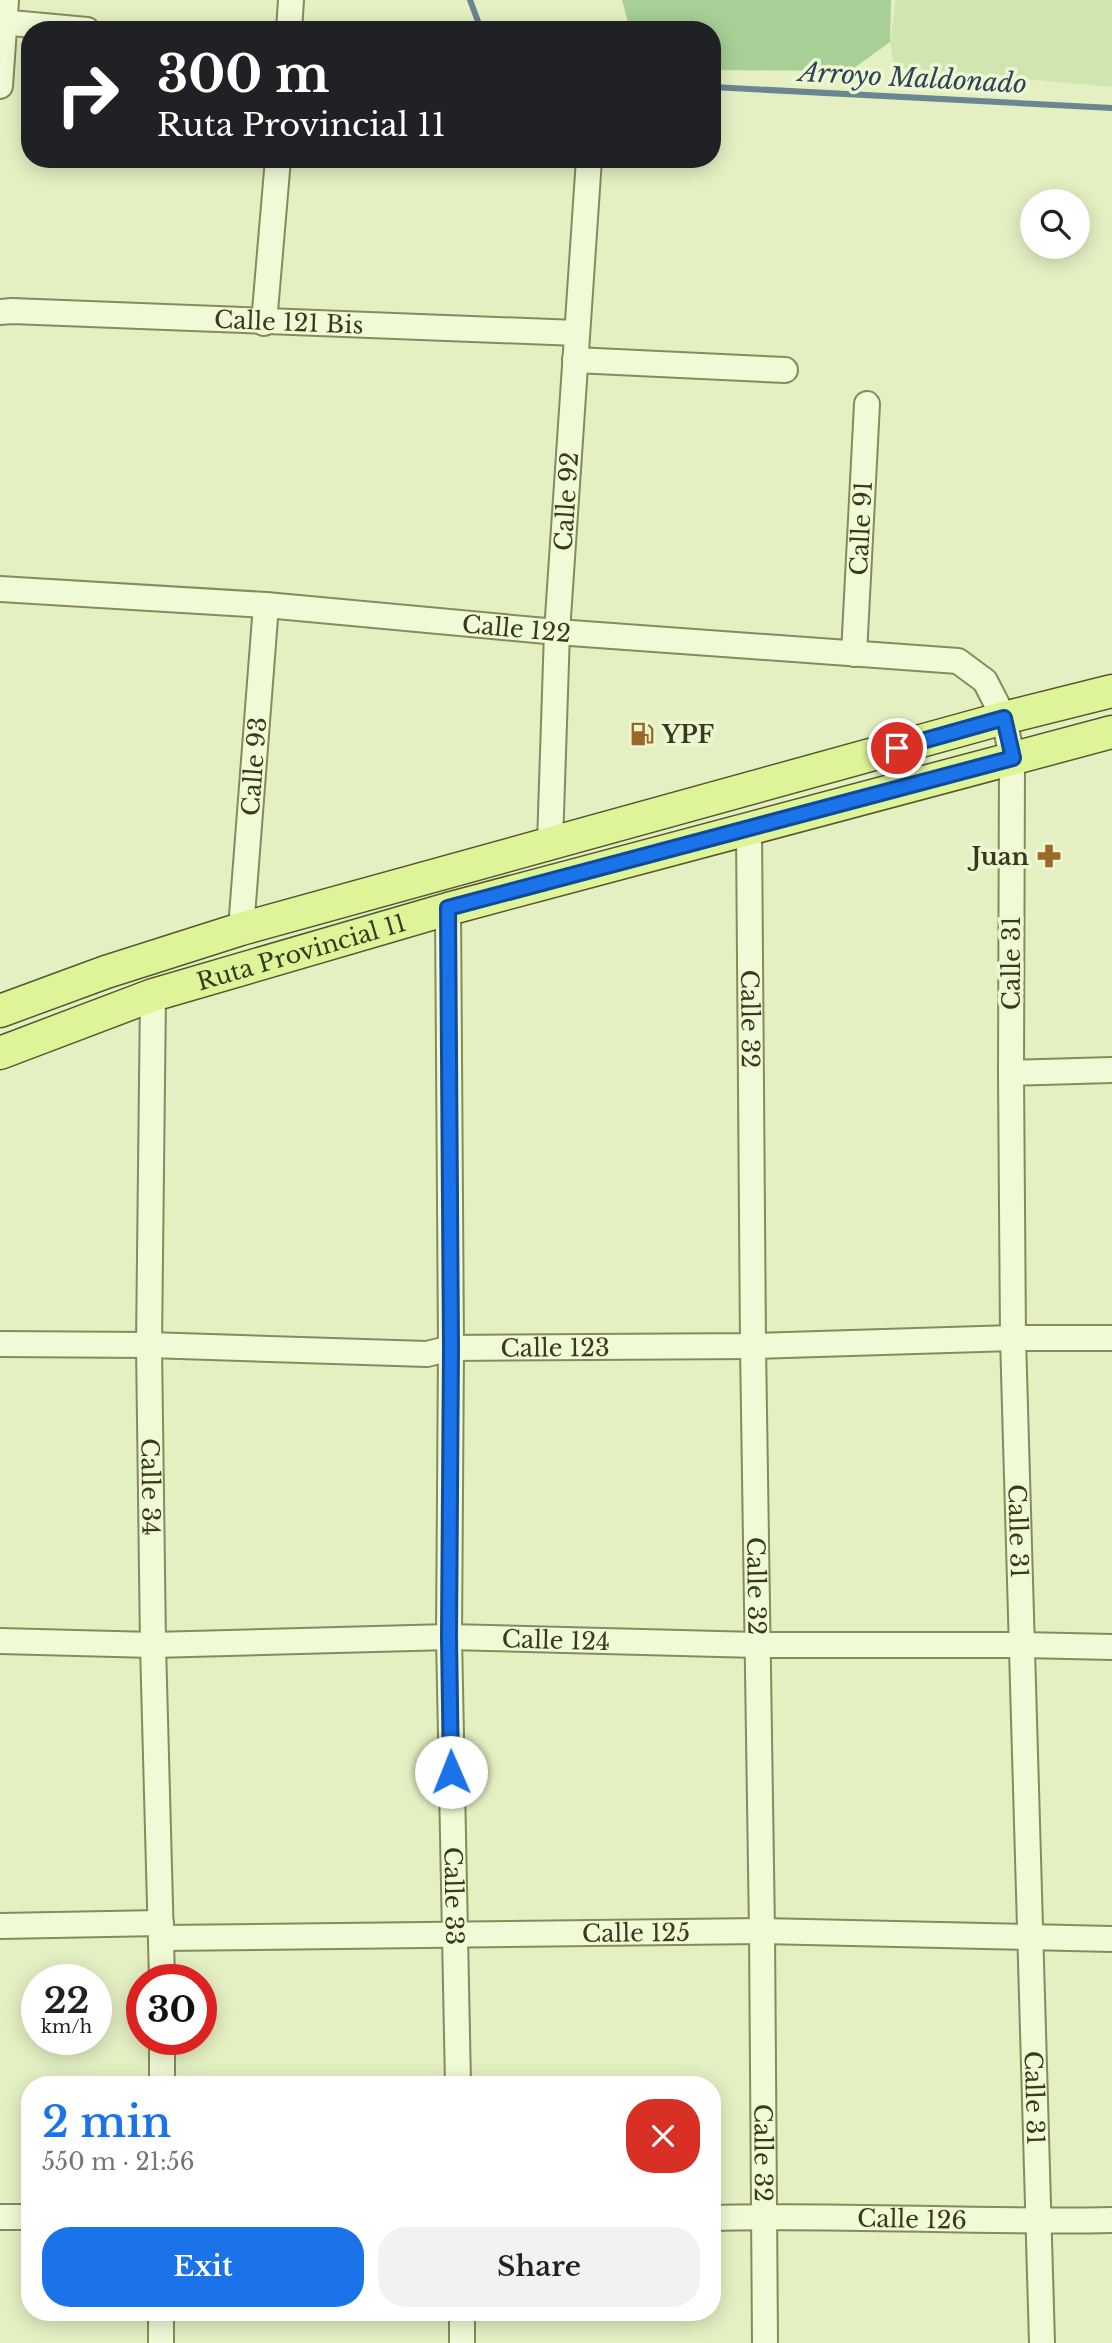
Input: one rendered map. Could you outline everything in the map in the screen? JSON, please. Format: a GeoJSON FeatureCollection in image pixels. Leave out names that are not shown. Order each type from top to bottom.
{"type":"FeatureCollection","features":[{"type":"Feature","properties":{"kind":"main road","name":"Ruta Provincial 11"},"geometry":{"type":"LineString","coordinates":[[0,1011],[106,972],[241,929],[1004,718],[1112,691]]}},
{"type":"Feature","properties":{"kind":"main road","name":"Ruta Provincial 11"},"geometry":{"type":"LineString","coordinates":[[0,1053],[153,995],[448,908],[1112,732]]}},
{"type":"Feature","properties":{"kind":"street"},"geometry":{"type":"LineString","coordinates":[[290,21],[291,0]]}},
{"type":"Feature","properties":{"kind":"street"},"geometry":{"type":"LineString","coordinates":[[0,86],[3,15],[37,21]]}},
{"type":"Feature","properties":{"kind":"street"},"geometry":{"type":"LineString","coordinates":[[264,323],[277,168]]}},
{"type":"Feature","properties":{"kind":"street","name":"Calle 92"},"geometry":{"type":"LineString","coordinates":[[550,844],[557,632],[588,168]]}},
{"type":"Feature","properties":{"kind":"street","name":"Calle 121 Bis"},"geometry":{"type":"LineString","coordinates":[[0,312],[577,333]]}},
{"type":"Feature","properties":{"kind":"street"},"geometry":{"type":"LineString","coordinates":[[575,360],[785,370]]}},
{"type":"Feature","properties":{"kind":"street","name":"Calle 91"},"geometry":{"type":"LineString","coordinates":[[854,654],[867,404]]}},
{"type":"Feature","properties":{"kind":"street","name":"Calle 122"},"geometry":{"type":"LineString","coordinates":[[0,589],[266,604],[557,632],[958,661],[985,681],[1004,718]]}},
{"type":"Feature","properties":{"kind":"street","name":"Calle 93"},"geometry":{"type":"LineString","coordinates":[[241,929],[266,604]]}},
{"type":"Feature","properties":{"kind":"street","name":"Calle 31"},"geometry":{"type":"LineString","coordinates":[[1004,718],[1013,758],[1013,1338],[1042,2343]]}},
{"type":"Feature","properties":{"kind":"street","name":"Calle 32"},"geometry":{"type":"LineString","coordinates":[[749,828],[765,2343]]}},
{"type":"Feature","properties":{"kind":"street","name":"Calle 33"},"geometry":{"type":"LineString","coordinates":[[448,908],[451,1348],[449,1637],[458,2076]]}},
{"type":"Feature","properties":{"kind":"street","name":"Calle 34"},"geometry":{"type":"LineString","coordinates":[[153,995],[149,1345],[153,1645],[162,1964]]}},
{"type":"Feature","properties":{"kind":"street"},"geometry":{"type":"LineString","coordinates":[[1011,1073],[1112,1070]]}},
{"type":"Feature","properties":{"kind":"street","name":"Calle 123"},"geometry":{"type":"LineString","coordinates":[[0,1344],[149,1345],[428,1354],[451,1348],[753,1346],[1013,1338],[1112,1338]]}},
{"type":"Feature","properties":{"kind":"street","name":"Calle 124"},"geometry":{"type":"LineString","coordinates":[[0,1641],[153,1645],[449,1637],[757,1645],[1112,1647]]}},
{"type":"Feature","properties":{"kind":"street","name":"Calle 125"},"geometry":{"type":"LineString","coordinates":[[0,1926],[454,1933],[762,1931],[1112,1939]]}},
{"type":"Feature","properties":{"kind":"street"},"geometry":{"type":"LineString","coordinates":[[162,2055],[162,2076]]}},
{"type":"Feature","properties":{"kind":"street"},"geometry":{"type":"LineString","coordinates":[[0,2217],[21,2217]]}},
{"type":"Feature","properties":{"kind":"street","name":"Calle 126"},"geometry":{"type":"LineString","coordinates":[[721,2218],[1038,2222],[1112,2220]]}},
{"type":"Feature","properties":{"kind":"street"},"geometry":{"type":"LineString","coordinates":[[161,2321],[161,2343]]}},
{"type":"Feature","properties":{"kind":"street"},"geometry":{"type":"LineString","coordinates":[[462,2321],[462,2343]]}},
{"type":"Feature","properties":{"kind":"green space"},"geometry":{"type":"Polygon","coordinates":[[[622,0],[891,0],[890,42],[850,71],[721,70],[721,21],[628,21],[622,0]]]}},
{"type":"Feature","properties":{"kind":"green space"},"geometry":{"type":"Polygon","coordinates":[[[896,0],[1112,0],[1112,87],[894,67],[890,42],[896,0]]]}},
{"type":"Feature","properties":{"kind":"waterway","name":"Arroyo Maldonado"},"geometry":{"type":"LineString","coordinates":[[470,0],[478,21]]}},
{"type":"Feature","properties":{"kind":"waterway","name":"Arroyo Maldonado"},"geometry":{"type":"LineString","coordinates":[[721,87],[1112,108]]}},
{"type":"Feature","properties":{"kind":"place","name":"YPF"},"geometry":{"type":"Point","coordinates":[642,734]}},
{"type":"Feature","properties":{"kind":"place","name":"Juan"},"geometry":{"type":"Point","coordinates":[1049,856]}},
{"type":"Feature","properties":{"kind":"route"},"geometry":{"type":"LineString","coordinates":[[451,1772],[448,908],[1013,758],[1004,718],[897,748]]}}]}
